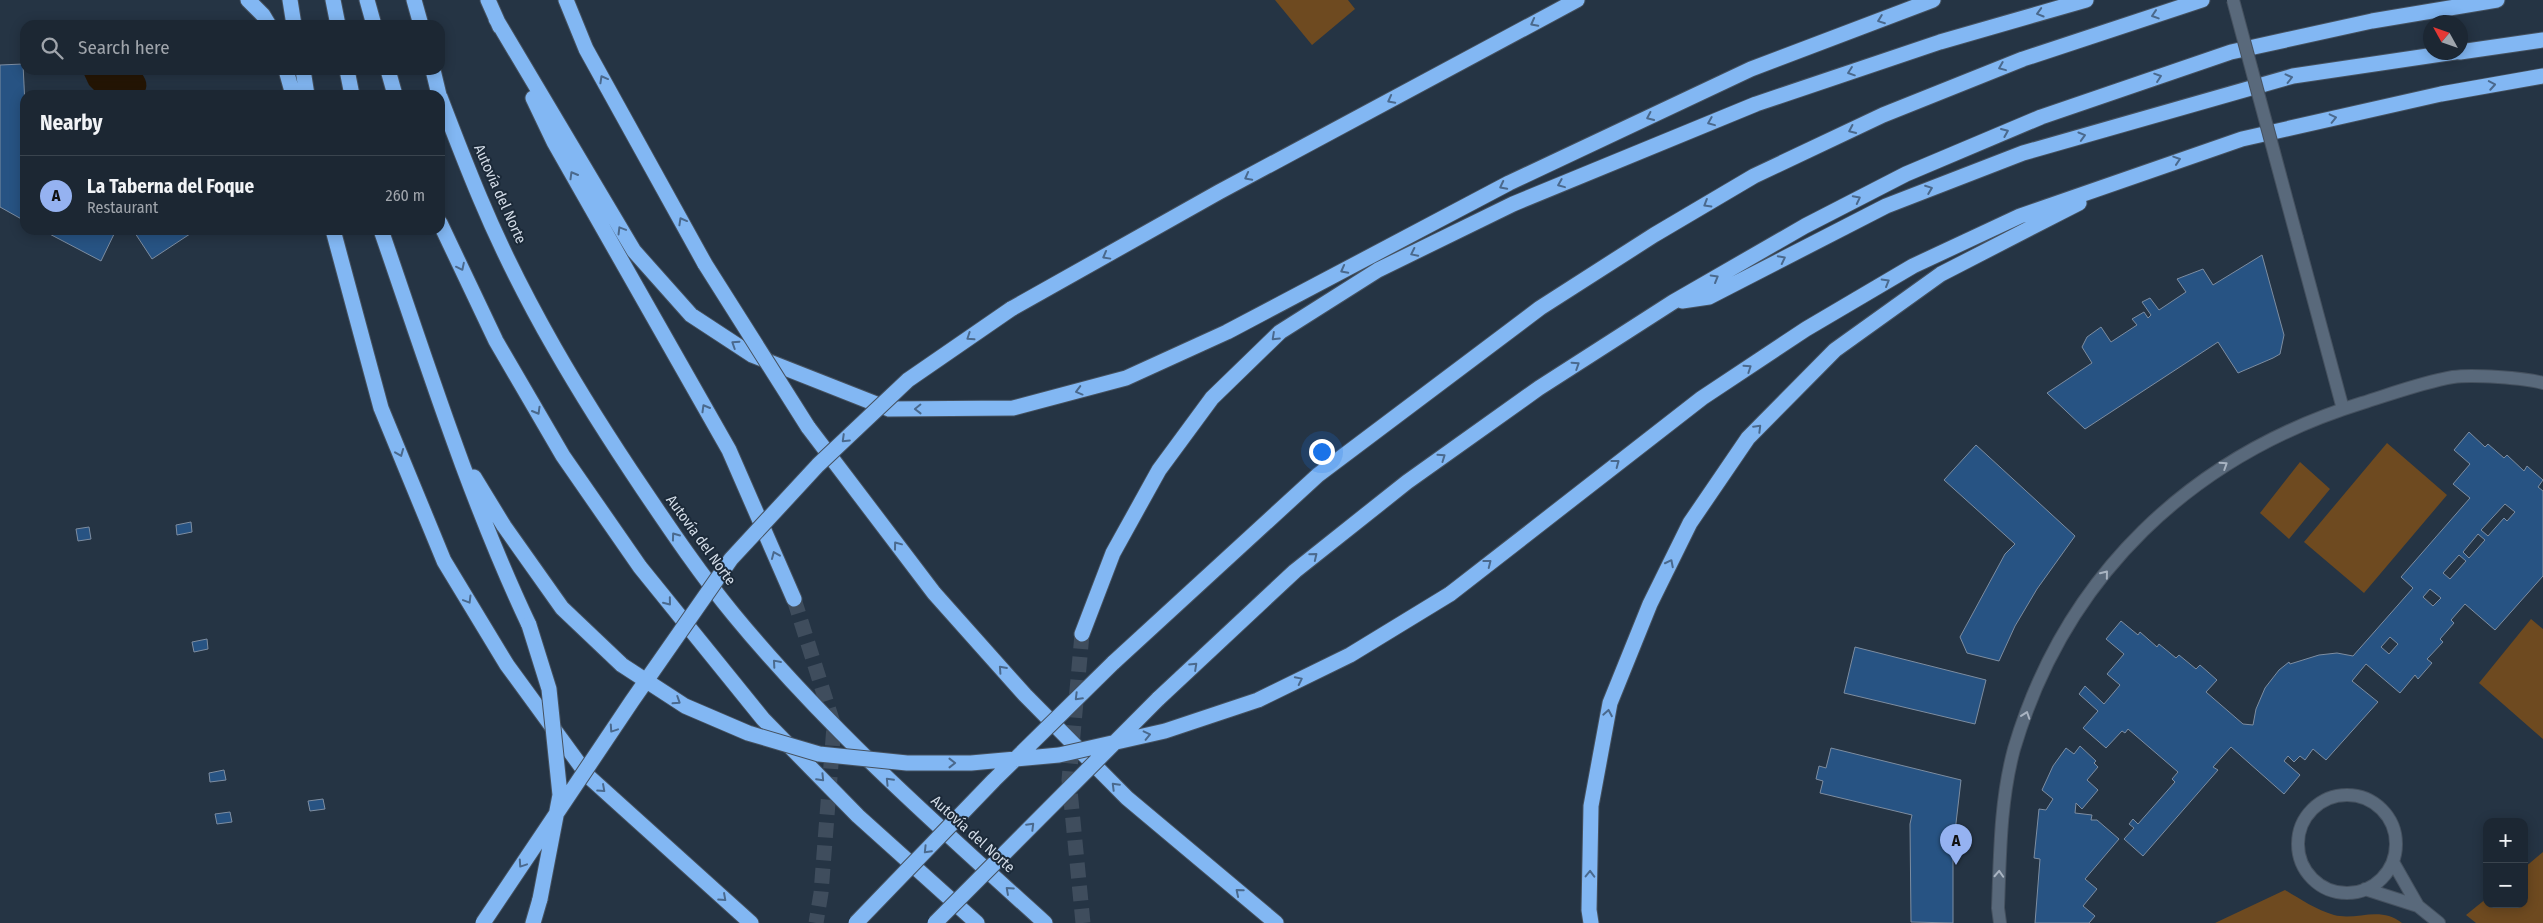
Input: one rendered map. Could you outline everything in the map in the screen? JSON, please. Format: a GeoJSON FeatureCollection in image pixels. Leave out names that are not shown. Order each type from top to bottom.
{"type":"FeatureCollection","features":[{"type":"Feature","properties":{"kind":"highway"},"geometry":{"type":"LineString","coordinates":[[248,0],[264,15],[266,20]]}},
{"type":"Feature","properties":{"kind":"highway"},"geometry":{"type":"LineString","coordinates":[[290,0],[293,20]]}},
{"type":"Feature","properties":{"kind":"highway"},"geometry":{"type":"LineString","coordinates":[[333,0],[337,20]]}},
{"type":"Feature","properties":{"kind":"highway"},"geometry":{"type":"LineString","coordinates":[[367,0],[373,20]]}},
{"type":"Feature","properties":{"kind":"highway"},"geometry":{"type":"LineString","coordinates":[[414,0],[420,20]]}},
{"type":"Feature","properties":{"kind":"highway"},"geometry":{"type":"LineString","coordinates":[[488,0],[554,142],[729,450],[794,599]]}},
{"type":"Feature","properties":{"kind":"highway"},"geometry":{"type":"LineString","coordinates":[[566,0],[586,49],[705,264],[808,427],[934,593],[1025,695],[1128,798],[1276,923]]}},
{"type":"Feature","properties":{"kind":"highway"},"geometry":{"type":"LineString","coordinates":[[483,923],[632,701],[731,560],[818,465],[908,380],[1011,310],[1219,192],[1577,0]]}},
{"type":"Feature","properties":{"kind":"highway"},"geometry":{"type":"LineString","coordinates":[[496,19],[634,251],[691,315],[752,355],[889,409],[1013,408],[1126,378],[1227,332],[1518,178],[1751,69],[1933,0]]}},
{"type":"Feature","properties":{"kind":"highway"},"geometry":{"type":"LineString","coordinates":[[1082,634],[1113,553],[1159,470],[1212,398],[1280,332],[1361,281],[1513,204],[1756,104],[1940,42],[2086,0]]}},
{"type":"Feature","properties":{"kind":"highway"},"geometry":{"type":"LineString","coordinates":[[856,923],[994,780],[1113,663],[1318,474],[1540,308],[1654,235],[1754,176],[1882,115],[2023,59],[2202,0]]}},
{"type":"Feature","properties":{"kind":"highway"},"geometry":{"type":"LineString","coordinates":[[935,923],[1158,699],[1295,572],[1406,482],[1539,388],[1673,302],[1805,226],[1897,178],[2041,117],[2231,52],[2372,21],[2497,0]]}},
{"type":"Feature","properties":{"kind":"highway"},"geometry":{"type":"LineString","coordinates":[[2468,51],[2543,40]]}},
{"type":"Feature","properties":{"kind":"highway"},"geometry":{"type":"LineString","coordinates":[[1673,302],[1709,297],[1886,206],[2023,153],[2293,76],[2423,57]]}},
{"type":"Feature","properties":{"kind":"highway"},"geometry":{"type":"LineString","coordinates":[[287,75],[292,90]]}},
{"type":"Feature","properties":{"kind":"highway"},"geometry":{"type":"LineString","coordinates":[[304,75],[306,90]]}},
{"type":"Feature","properties":{"kind":"highway"},"geometry":{"type":"LineString","coordinates":[[348,75],[351,90]]}},
{"type":"Feature","properties":{"kind":"highway"},"geometry":{"type":"LineString","coordinates":[[389,75],[394,90]]}},
{"type":"Feature","properties":{"kind":"highway","name":"Autovía del Norte"},"geometry":{"type":"LineString","coordinates":[[434,75],[438,90]]}},
{"type":"Feature","properties":{"kind":"highway"},"geometry":{"type":"LineString","coordinates":[[456,448],[504,526],[562,608],[622,665],[685,706],[748,733],[819,754],[906,763],[971,763],[1059,755],[1165,731],[1258,700],[1350,656],[1450,594],[1702,398],[1806,329],[1922,262],[2020,216],[2130,176],[2242,139],[2441,94],[2543,76]]}},
{"type":"Feature","properties":{"kind":"highway","name":"Autovía del Norte"},"geometry":{"type":"LineString","coordinates":[[445,109],[480,200],[535,313],[602,429],[674,535],[733,615],[801,691],[895,787],[1045,923]]}},
{"type":"Feature","properties":{"kind":"highway"},"geometry":{"type":"LineString","coordinates":[[1591,923],[1589,910],[1592,806],[1610,703],[1650,604],[1690,523],[1748,438],[1835,350],[1941,274],[2130,176]]}},
{"type":"Feature","properties":{"kind":"highway"},"geometry":{"type":"LineString","coordinates":[[445,233],[501,350],[563,456],[640,567],[763,719],[858,816],[977,923]]}},
{"type":"Feature","properties":{"kind":"highway"},"geometry":{"type":"LineString","coordinates":[[334,235],[381,408],[444,561],[492,641],[588,776],[751,923]]}},
{"type":"Feature","properties":{"kind":"highway"},"geometry":{"type":"LineString","coordinates":[[383,235],[456,448],[498,559],[529,625],[549,689],[560,795],[540,899],[533,923]]}},
{"type":"Feature","properties":{"kind":"street"},"geometry":{"type":"LineString","coordinates":[[2233,0],[2343,409]]}},
{"type":"Feature","properties":{"kind":"street"},"geometry":{"type":"LineString","coordinates":[[2000,923],[1998,908],[2002,815],[2014,751],[2037,686],[2060,638],[2093,588],[2128,546],[2173,502],[2225,464],[2276,435],[2343,409],[2454,377],[2529,379],[2543,383]]}},
{"type":"Feature","properties":{"kind":"street"},"geometry":{"type":"LineString","coordinates":[[2344,795],[2364,798],[2382,808],[2393,825],[2396,846],[2393,862],[2384,876],[2372,887],[2356,893],[2339,893],[2320,885],[2306,871],[2299,852],[2300,832],[2308,814],[2324,800],[2344,795]]}},
{"type":"Feature","properties":{"kind":"street"},"geometry":{"type":"LineString","coordinates":[[2393,862],[2418,906]]}},
{"type":"Feature","properties":{"kind":"street"},"geometry":{"type":"LineString","coordinates":[[2365,889],[2418,906],[2439,923]]}},
{"type":"Feature","properties":{"kind":"shaded area"},"geometry":{"type":"Polygon","coordinates":[[[1275,0],[1348,0],[1355,9],[1312,45],[1275,0]]]}},
{"type":"Feature","properties":{"kind":"shaded area"},"geometry":{"type":"Polygon","coordinates":[[[84,75],[143,75],[146,89],[94,90],[84,75]]]}},
{"type":"Feature","properties":{"kind":"shaded area"},"geometry":{"type":"Polygon","coordinates":[[[2387,443],[2447,495],[2364,593],[2304,542],[2387,443]]]}},
{"type":"Feature","properties":{"kind":"shaded area"},"geometry":{"type":"Polygon","coordinates":[[[2300,462],[2330,489],[2289,539],[2260,513],[2300,462]]]}},
{"type":"Feature","properties":{"kind":"shaded area"},"geometry":{"type":"Polygon","coordinates":[[[2531,619],[2543,629],[2543,739],[2479,683],[2531,619]]]}},
{"type":"Feature","properties":{"kind":"shaded area"},"geometry":{"type":"Polygon","coordinates":[[[2543,852],[2543,923],[2476,923],[2466,915],[2483,901],[2483,908],[2528,908],[2528,865],[2543,852]]]}},
{"type":"Feature","properties":{"kind":"shaded area"},"geometry":{"type":"Polygon","coordinates":[[[2285,890],[2315,907],[2334,915],[2377,914],[2394,918],[2402,923],[2215,923],[2285,890]]]}},
{"type":"Feature","properties":{"kind":"building"},"geometry":{"type":"Polygon","coordinates":[[[20,64],[20,75],[24,75],[24,90],[20,90],[20,218],[0,207],[0,65],[20,64]]]}},
{"type":"Feature","properties":{"kind":"building"},"geometry":{"type":"Polygon","coordinates":[[[52,235],[114,235],[101,261],[52,235]]]}},
{"type":"Feature","properties":{"kind":"building"},"geometry":{"type":"Polygon","coordinates":[[[136,235],[188,235],[152,259],[136,235]]]}},
{"type":"Feature","properties":{"kind":"building"},"geometry":{"type":"Polygon","coordinates":[[[2262,255],[2284,335],[2280,354],[2238,373],[2218,342],[2085,429],[2047,393],[2092,363],[2082,347],[2087,337],[2101,327],[2111,342],[2137,325],[2132,319],[2144,312],[2148,318],[2151,315],[2142,302],[2150,298],[2159,310],[2186,292],[2177,279],[2203,269],[2213,285],[2262,255]]]}},
{"type":"Feature","properties":{"kind":"building"},"geometry":{"type":"Polygon","coordinates":[[[2469,432],[2485,447],[2488,444],[2504,458],[2507,455],[2524,471],[2527,466],[2543,480],[2538,487],[2543,491],[2543,576],[2495,630],[2465,604],[2451,620],[2454,623],[2440,639],[2443,642],[2427,659],[2432,663],[2418,679],[2415,675],[2400,693],[2366,664],[2352,681],[2378,702],[2326,760],[2313,749],[2305,760],[2300,756],[2294,762],[2288,756],[2284,761],[2300,775],[2284,794],[2231,747],[2213,767],[2218,770],[2143,856],[2124,839],[2134,828],[2129,824],[2133,819],[2138,824],[2175,782],[2172,779],[2178,772],[2128,729],[2125,733],[2122,731],[2106,748],[2083,728],[2098,711],[2079,694],[2085,686],[2104,704],[2120,685],[2107,674],[2124,654],[2106,639],[2121,621],[2138,635],[2140,632],[2157,647],[2159,644],[2176,658],[2179,655],[2196,669],[2200,665],[2217,680],[2206,692],[2243,724],[2253,725],[2256,709],[2265,688],[2279,670],[2289,662],[2290,664],[2319,655],[2337,653],[2353,656],[2413,588],[2401,577],[2470,498],[2453,484],[2470,464],[2454,450],[2469,432]],[[2505,504],[2481,530],[2488,536],[2504,518],[2507,521],[2515,512],[2505,504]],[[2478,534],[2463,552],[2469,558],[2485,540],[2478,534]],[[2459,555],[2443,573],[2450,579],[2466,561],[2459,555]],[[2430,589],[2423,597],[2433,606],[2441,598],[2430,589]],[[2390,637],[2381,647],[2389,654],[2398,644],[2390,637]]]}},
{"type":"Feature","properties":{"kind":"building"},"geometry":{"type":"Polygon","coordinates":[[[1976,445],[2075,536],[2037,589],[2015,626],[1999,661],[1967,653],[1960,637],[2005,554],[2015,544],[1944,480],[1976,445]]]}},
{"type":"Feature","properties":{"kind":"building"},"geometry":{"type":"Polygon","coordinates":[[[191,522],[192,532],[177,535],[176,525],[191,522]]]}},
{"type":"Feature","properties":{"kind":"building"},"geometry":{"type":"Polygon","coordinates":[[[89,527],[91,539],[78,541],[76,529],[89,527]]]}},
{"type":"Feature","properties":{"kind":"building"},"geometry":{"type":"Polygon","coordinates":[[[207,639],[208,649],[194,652],[192,642],[207,639]]]}},
{"type":"Feature","properties":{"kind":"building"},"geometry":{"type":"Polygon","coordinates":[[[1855,647],[1986,680],[1975,724],[1844,693],[1855,647]]]}},
{"type":"Feature","properties":{"kind":"building"},"geometry":{"type":"Polygon","coordinates":[[[2080,746],[2096,761],[2094,763],[2098,767],[2087,780],[2098,790],[2082,809],[2076,803],[2075,813],[2092,815],[2091,820],[2097,820],[2119,839],[2085,879],[2097,889],[2083,906],[2095,916],[2089,923],[2035,923],[2040,859],[2034,858],[2039,809],[2046,810],[2053,799],[2042,790],[2053,766],[2066,748],[2074,754],[2080,746]]]}},
{"type":"Feature","properties":{"kind":"building"},"geometry":{"type":"Polygon","coordinates":[[[1831,748],[1961,780],[1953,849],[1953,923],[1911,922],[1910,824],[1912,815],[1820,793],[1823,781],[1816,779],[1819,766],[1826,768],[1831,748]]]}},
{"type":"Feature","properties":{"kind":"building"},"geometry":{"type":"Polygon","coordinates":[[[224,770],[226,780],[210,782],[209,773],[224,770]]]}},
{"type":"Feature","properties":{"kind":"building"},"geometry":{"type":"Polygon","coordinates":[[[323,799],[325,809],[310,811],[308,801],[323,799]]]}},
{"type":"Feature","properties":{"kind":"building"},"geometry":{"type":"Polygon","coordinates":[[[230,812],[232,822],[217,824],[215,814],[230,812]]]}},
{"type":"Feature","properties":{"kind":"tunnel"},"geometry":{"type":"LineString","coordinates":[[794,599],[834,726],[821,893],[816,923]]}},
{"type":"Feature","properties":{"kind":"tunnel"},"geometry":{"type":"LineString","coordinates":[[1082,634],[1069,780],[1083,923]]}},
{"type":"Feature","properties":{"kind":"place","name":"La Taberna del Foque"},"geometry":{"type":"Point","coordinates":[1956,865]}}]}
